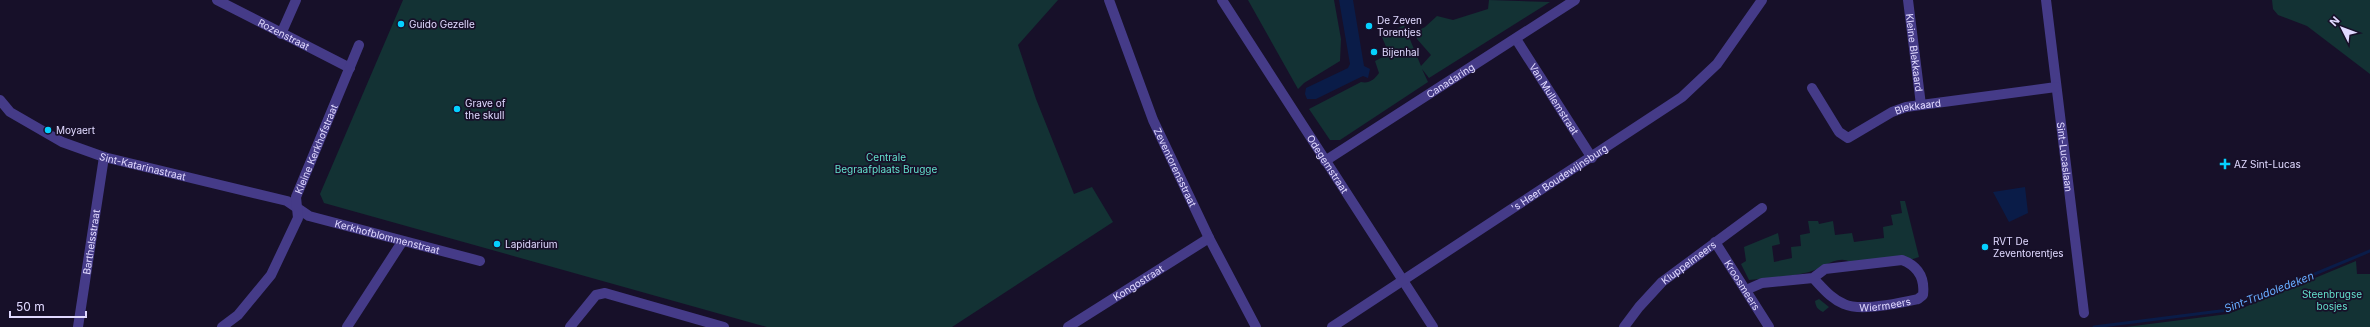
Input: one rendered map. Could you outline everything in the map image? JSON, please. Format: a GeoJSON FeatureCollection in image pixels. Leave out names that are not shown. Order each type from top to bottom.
{"type":"FeatureCollection","features":[{"type":"Feature","properties":{"kind":"street","name":"Rozenstraat"},"geometry":{"type":"LineString","coordinates":[[217,0],[350,68]]}},
{"type":"Feature","properties":{"kind":"street"},"geometry":{"type":"LineString","coordinates":[[281,34],[296,0]]}},
{"type":"Feature","properties":{"kind":"street","name":"Zeventorensstraat"},"geometry":{"type":"LineString","coordinates":[[1109,0],[1153,120],[1209,238],[1256,327]]}},
{"type":"Feature","properties":{"kind":"street","name":"Odegemstraat"},"geometry":{"type":"LineString","coordinates":[[1222,0],[1402,282],[1433,327]]}},
{"type":"Feature","properties":{"kind":"street","name":"Canadaring"},"geometry":{"type":"LineString","coordinates":[[1325,161],[1575,0]]}},
{"type":"Feature","properties":{"kind":"street","name":"'s Heer Boudewijnsburg"},"geometry":{"type":"LineString","coordinates":[[1332,327],[1592,158],[1682,97],[1716,64],[1762,0]]}},
{"type":"Feature","properties":{"kind":"street","name":"Kleine Blekkaard"},"geometry":{"type":"LineString","coordinates":[[1908,0],[1921,105]]}},
{"type":"Feature","properties":{"kind":"street","name":"Sint-Lucaslaan"},"geometry":{"type":"LineString","coordinates":[[2046,0],[2084,313]]}},
{"type":"Feature","properties":{"kind":"street","name":"Van Mullemstraat"},"geometry":{"type":"LineString","coordinates":[[1516,39],[1592,158]]}},
{"type":"Feature","properties":{"kind":"street","name":"Kleine Kerkhofstraat"},"geometry":{"type":"LineString","coordinates":[[222,327],[238,315],[272,275],[298,218],[296,197],[359,45]]}},
{"type":"Feature","properties":{"kind":"street","name":"Blekkaard"},"geometry":{"type":"LineString","coordinates":[[1812,88],[1839,132],[1848,138],[1892,112],[1921,105],[2056,87]]}},
{"type":"Feature","properties":{"kind":"street","name":"Sint-Katarinastraat"},"geometry":{"type":"LineString","coordinates":[[0,100],[10,112],[62,142],[104,157],[287,201],[298,207]]}},
{"type":"Feature","properties":{"kind":"street","name":"Barthelsstraat"},"geometry":{"type":"LineString","coordinates":[[78,327],[104,157]]}},
{"type":"Feature","properties":{"kind":"street","name":"Kerkhofblommenstraat"},"geometry":{"type":"LineString","coordinates":[[298,207],[309,216],[402,242],[480,261]]}},
{"type":"Feature","properties":{"kind":"street","name":"Kluppelmeers"},"geometry":{"type":"LineString","coordinates":[[1626,326],[1639,307],[1662,282],[1762,208]]}},
{"type":"Feature","properties":{"kind":"street","name":"Kongostraat"},"geometry":{"type":"LineString","coordinates":[[1068,327],[1209,238]]}},
{"type":"Feature","properties":{"kind":"street"},"geometry":{"type":"LineString","coordinates":[[347,327],[402,242]]}},
{"type":"Feature","properties":{"kind":"street","name":"Kroosmeers"},"geometry":{"type":"LineString","coordinates":[[1715,242],[1769,327]]}},
{"type":"Feature","properties":{"kind":"street","name":"Wiermeers"},"geometry":{"type":"LineString","coordinates":[[1746,290],[1762,283],[1813,278],[1825,269],[1902,260],[1912,263],[1923,279],[1923,295],[1918,300],[1874,306],[1845,305],[1832,297],[1813,278]]}},
{"type":"Feature","properties":{"kind":"street"},"geometry":{"type":"LineString","coordinates":[[570,327],[596,295],[605,293],[724,327]]}},
{"type":"Feature","properties":{"kind":"green space","name":"Centrale Begraafplaats Brugge"},"geometry":{"type":"Polygon","coordinates":[[[403,0],[1058,0],[1018,45],[1036,99],[1074,194],[1092,187],[1113,222],[952,327],[767,327],[324,203],[320,194],[403,0]]]}},
{"type":"Feature","properties":{"kind":"green space"},"geometry":{"type":"Polygon","coordinates":[[[1248,0],[1334,0],[1341,39],[1340,61],[1304,83],[1298,89],[1248,0]]]}},
{"type":"Feature","properties":{"kind":"green space"},"geometry":{"type":"Polygon","coordinates":[[[1489,0],[1550,2],[1429,78],[1422,69],[1428,82],[1340,140],[1330,140],[1309,109],[1361,82],[1369,82],[1376,77],[1379,73],[1375,61],[1389,54],[1382,37],[1404,25],[1421,66],[1431,55],[1417,39],[1415,32],[1425,27],[1437,16],[1453,20],[1488,9],[1489,0]]]}},
{"type":"Feature","properties":{"kind":"green space"},"geometry":{"type":"Polygon","coordinates":[[[2272,0],[2370,0],[2370,74],[2307,26],[2278,15],[2273,9],[2272,0]]]}},
{"type":"Feature","properties":{"kind":"green space"},"geometry":{"type":"Polygon","coordinates":[[[1900,201],[1905,201],[1919,257],[1910,260],[1850,262],[1840,260],[1802,274],[1749,280],[1741,264],[1746,261],[1744,247],[1778,233],[1780,244],[1772,246],[1774,262],[1792,258],[1791,247],[1801,246],[1800,235],[1810,233],[1808,221],[1818,221],[1819,224],[1833,221],[1835,235],[1852,233],[1854,242],[1884,238],[1883,227],[1893,225],[1891,215],[1902,213],[1900,201]]]}},
{"type":"Feature","properties":{"kind":"green space","name":"Steenbrugse bosjes"},"geometry":{"type":"Polygon","coordinates":[[[2356,261],[2357,274],[2370,274],[2370,327],[2126,327],[2228,314],[2356,261]]]}},
{"type":"Feature","properties":{"kind":"green space"},"geometry":{"type":"Polygon","coordinates":[[[1819,299],[1829,307],[1823,312],[1818,309],[1816,305],[1815,301],[1819,299]]]}},
{"type":"Feature","properties":{"kind":"water"},"geometry":{"type":"Polygon","coordinates":[[[1339,0],[1353,0],[1364,66],[1370,69],[1368,78],[1363,76],[1316,99],[1307,99],[1305,94],[1306,88],[1348,68],[1350,64],[1339,0]]]}},
{"type":"Feature","properties":{"kind":"water"},"geometry":{"type":"Polygon","coordinates":[[[2025,187],[2028,213],[2009,222],[1993,192],[2025,187]]]}},
{"type":"Feature","properties":{"kind":"waterway","name":"Sint-Trudoledeken"},"geometry":{"type":"LineString","coordinates":[[2094,327],[2228,310],[2370,251]]}},
{"type":"Feature","properties":{"kind":"place","name":"Guido Gezelle"},"geometry":{"type":"Point","coordinates":[401,24]}},
{"type":"Feature","properties":{"kind":"place","name":"De Zeven Torentjes"},"geometry":{"type":"Point","coordinates":[1369,26]}},
{"type":"Feature","properties":{"kind":"place","name":"Bijenhal"},"geometry":{"type":"Point","coordinates":[1374,52]}},
{"type":"Feature","properties":{"kind":"place","name":"Grave of the skull"},"geometry":{"type":"Point","coordinates":[457,109]}},
{"type":"Feature","properties":{"kind":"place","name":"Moyaert"},"geometry":{"type":"Point","coordinates":[48,130]}},
{"type":"Feature","properties":{"kind":"place","name":"AZ Sint-Lucas"},"geometry":{"type":"Point","coordinates":[2225,164]}},
{"type":"Feature","properties":{"kind":"place","name":"Lapidarium"},"geometry":{"type":"Point","coordinates":[497,244]}},
{"type":"Feature","properties":{"kind":"place","name":"RVT De Zeventorentjes"},"geometry":{"type":"Point","coordinates":[1985,247]}}]}
